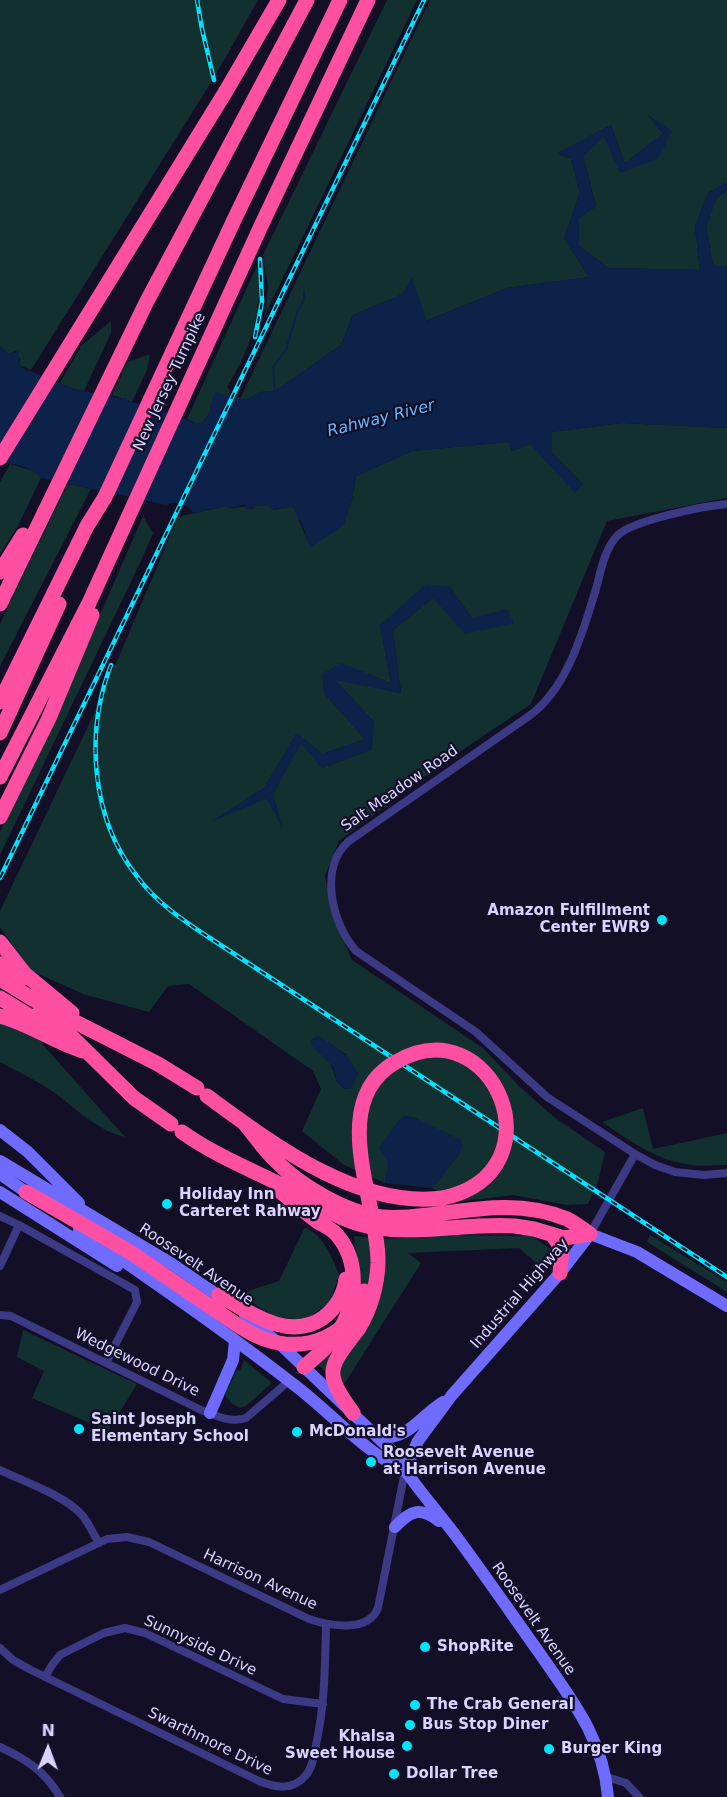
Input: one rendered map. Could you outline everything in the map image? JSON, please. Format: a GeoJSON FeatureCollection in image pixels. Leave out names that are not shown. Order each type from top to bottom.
{"type":"FeatureCollection","features":[{"type":"Feature","properties":{"kind":"highway"},"geometry":{"type":"LineString","coordinates":[[0,458],[226,92],[279,0]]}},
{"type":"Feature","properties":{"kind":"highway"},"geometry":{"type":"LineString","coordinates":[[0,604],[40,513],[180,237],[307,0]]}},
{"type":"Feature","properties":{"kind":"highway","name":"New Jersey Turnpike"},"geometry":{"type":"LineString","coordinates":[[0,702],[105,497],[340,0]]}},
{"type":"Feature","properties":{"kind":"highway","name":"New Jersey Turnpike"},"geometry":{"type":"LineString","coordinates":[[93,603],[100,577],[260,228],[368,0]]}},
{"type":"Feature","properties":{"kind":"highway"},"geometry":{"type":"LineString","coordinates":[[0,446],[68,346]]}},
{"type":"Feature","properties":{"kind":"highway"},"geometry":{"type":"LineString","coordinates":[[0,572],[40,513]]}},
{"type":"Feature","properties":{"kind":"highway"},"geometry":{"type":"LineString","coordinates":[[0,733],[90,527]]}},
{"type":"Feature","properties":{"kind":"highway"},"geometry":{"type":"LineString","coordinates":[[0,777],[93,603]]}},
{"type":"Feature","properties":{"kind":"highway"},"geometry":{"type":"LineString","coordinates":[[0,817],[57,701],[93,603]]}},
{"type":"Feature","properties":{"kind":"highway"},"geometry":{"type":"LineString","coordinates":[[0,942],[4,979],[65,1030],[134,1098],[221,1156],[297,1193],[333,1215],[369,1226],[402,1229],[503,1225],[534,1229],[564,1238],[590,1234]]}},
{"type":"Feature","properties":{"kind":"highway"},"geometry":{"type":"LineString","coordinates":[[4,979],[52,998],[110,1038]]}},
{"type":"Feature","properties":{"kind":"highway"},"geometry":{"type":"LineString","coordinates":[[4,979],[46,1007],[158,1064],[243,1122],[327,1173],[360,1188],[397,1198],[443,1198],[461,1193],[482,1179],[492,1169],[501,1154],[507,1131],[505,1109],[496,1086],[479,1066],[463,1057],[445,1052],[420,1052],[395,1062],[381,1073],[362,1108],[359,1133],[361,1161],[368,1274],[360,1303],[347,1323],[336,1333],[306,1344],[288,1344],[255,1335],[130,1252],[26,1192]]}},
{"type":"Feature","properties":{"kind":"highway"},"geometry":{"type":"LineString","coordinates":[[0,1016],[21,1023],[86,1053]]}},
{"type":"Feature","properties":{"kind":"highway"},"geometry":{"type":"LineString","coordinates":[[243,1122],[275,1161],[326,1198],[359,1213],[393,1218],[489,1207],[515,1207],[568,1220],[590,1234]]}},
{"type":"Feature","properties":{"kind":"highway"},"geometry":{"type":"LineString","coordinates":[[353,1413],[336,1388],[333,1371],[339,1354],[359,1328],[369,1309],[375,1291],[378,1263],[361,1161]]}},
{"type":"Feature","properties":{"kind":"highway"},"geometry":{"type":"LineString","coordinates":[[256,1173],[334,1232],[344,1245],[353,1268],[354,1283],[349,1309],[340,1329],[330,1344],[304,1367]]}},
{"type":"Feature","properties":{"kind":"highway"},"geometry":{"type":"LineString","coordinates":[[219,1295],[261,1319],[279,1325],[303,1326],[324,1317],[335,1306],[342,1294],[347,1272],[344,1257],[336,1242],[318,1222]]}},
{"type":"Feature","properties":{"kind":"highway"},"geometry":{"type":"LineString","coordinates":[[552,1234],[562,1249],[560,1274]]}},
{"type":"Feature","properties":{"kind":"main road"},"geometry":{"type":"LineString","coordinates":[[0,1130],[28,1152],[95,1218]]}},
{"type":"Feature","properties":{"kind":"main road","name":"Roosevelt Avenue"},"geometry":{"type":"LineString","coordinates":[[0,1161],[172,1264],[219,1295],[263,1330],[380,1438],[451,1530],[581,1713],[595,1738],[607,1777],[609,1797]]}},
{"type":"Feature","properties":{"kind":"main road","name":"Roosevelt Avenue"},"geometry":{"type":"LineString","coordinates":[[0,1174],[235,1340],[289,1381],[383,1460],[405,1472]]}},
{"type":"Feature","properties":{"kind":"main road"},"geometry":{"type":"LineString","coordinates":[[0,1192],[149,1286],[173,1297]]}},
{"type":"Feature","properties":{"kind":"main road","name":"Industrial Highway"},"geometry":{"type":"LineString","coordinates":[[405,1472],[418,1441],[449,1399],[560,1274],[590,1234],[637,1252],[727,1306]]}},
{"type":"Feature","properties":{"kind":"main road"},"geometry":{"type":"LineString","coordinates":[[210,1413],[233,1360],[235,1340]]}},
{"type":"Feature","properties":{"kind":"main road"},"geometry":{"type":"LineString","coordinates":[[289,1381],[304,1367]]}},
{"type":"Feature","properties":{"kind":"main road"},"geometry":{"type":"LineString","coordinates":[[380,1438],[393,1438],[405,1433],[427,1412],[449,1399]]}},
{"type":"Feature","properties":{"kind":"main road"},"geometry":{"type":"LineString","coordinates":[[395,1527],[405,1516],[414,1512],[423,1512],[431,1514],[451,1530]]}},
{"type":"Feature","properties":{"kind":"street","name":"Salt Meadow Road"},"geometry":{"type":"LineString","coordinates":[[727,504],[646,521],[618,535],[606,554],[583,628],[564,674],[550,698],[529,716],[354,836],[340,850],[332,871],[336,913],[345,934],[356,951],[476,1032],[547,1097],[635,1154],[655,1165],[675,1172],[704,1175],[727,1173]]}},
{"type":"Feature","properties":{"kind":"street"},"geometry":{"type":"LineString","coordinates":[[590,1234],[635,1154]]}},
{"type":"Feature","properties":{"kind":"street"},"geometry":{"type":"LineString","coordinates":[[0,1216],[135,1290],[137,1302],[106,1363]]}},
{"type":"Feature","properties":{"kind":"street"},"geometry":{"type":"LineString","coordinates":[[0,1266],[19,1225]]}},
{"type":"Feature","properties":{"kind":"street","name":"Wedgewood Drive"},"geometry":{"type":"LineString","coordinates":[[0,1315],[10,1316],[210,1413],[231,1420],[246,1418],[289,1381]]}},
{"type":"Feature","properties":{"kind":"street"},"geometry":{"type":"LineString","coordinates":[[0,1470],[69,1504],[84,1516],[99,1543]]}},
{"type":"Feature","properties":{"kind":"street","name":"Harrison Avenue"},"geometry":{"type":"LineString","coordinates":[[1,1589],[99,1543],[120,1537],[142,1539],[309,1619],[326,1624],[363,1623],[376,1614],[405,1472]]}},
{"type":"Feature","properties":{"kind":"street","name":"Swarthmore Drive"},"geometry":{"type":"LineString","coordinates":[[0,1648],[13,1660],[45,1677],[259,1781],[286,1787],[299,1782],[310,1770],[323,1704],[326,1624]]}},
{"type":"Feature","properties":{"kind":"street","name":"Sunnyside Drive"},"geometry":{"type":"LineString","coordinates":[[45,1677],[60,1655],[109,1631],[131,1628],[283,1699],[323,1704]]}},
{"type":"Feature","properties":{"kind":"street"},"geometry":{"type":"LineString","coordinates":[[0,1747],[38,1768],[60,1797]]}},
{"type":"Feature","properties":{"kind":"street"},"geometry":{"type":"LineString","coordinates":[[607,1777],[626,1783],[639,1797]]}},
{"type":"Feature","properties":{"kind":"green space"},"geometry":{"type":"Polygon","coordinates":[[[0,0],[258,0],[215,76],[31,370],[19,365],[20,359],[16,351],[9,354],[0,346],[0,0]]]}},
{"type":"Feature","properties":{"kind":"green space"},"geometry":{"type":"Polygon","coordinates":[[[387,0],[417,0],[265,315],[268,287],[263,255],[387,0]]]}},
{"type":"Feature","properties":{"kind":"green space"},"geometry":{"type":"Polygon","coordinates":[[[430,0],[727,0],[727,182],[708,193],[695,227],[700,270],[609,268],[579,246],[579,218],[596,206],[583,156],[604,136],[620,172],[672,132],[649,116],[663,134],[625,163],[611,125],[558,154],[571,159],[580,193],[564,238],[589,277],[507,288],[426,321],[412,279],[403,294],[353,315],[341,345],[275,391],[260,392],[246,400],[240,399],[430,0]]]}},
{"type":"Feature","properties":{"kind":"green space"},"geometry":{"type":"Polygon","coordinates":[[[727,190],[727,267],[713,266],[706,227],[716,198],[727,190]]]}},
{"type":"Feature","properties":{"kind":"green space"},"geometry":{"type":"Polygon","coordinates":[[[257,266],[259,298],[257,314],[248,345],[227,387],[230,391],[227,396],[223,395],[212,402],[208,415],[202,423],[195,423],[187,419],[257,266]]]}},
{"type":"Feature","properties":{"kind":"green space"},"geometry":{"type":"Polygon","coordinates":[[[111,321],[111,333],[84,391],[60,383],[81,346],[111,321]]]}},
{"type":"Feature","properties":{"kind":"green space"},"geometry":{"type":"Polygon","coordinates":[[[150,354],[147,370],[132,402],[112,395],[128,362],[150,354]]]}},
{"type":"Feature","properties":{"kind":"green space"},"geometry":{"type":"Polygon","coordinates":[[[621,423],[727,428],[727,498],[607,521],[531,704],[443,763],[339,841],[325,876],[331,912],[352,960],[483,1048],[520,1087],[554,1117],[605,1152],[598,1182],[588,1204],[567,1205],[513,1195],[455,1202],[432,1188],[460,1153],[416,1118],[405,1116],[398,1121],[385,1183],[344,1165],[302,1131],[321,1089],[313,1071],[189,984],[168,986],[149,1012],[83,994],[30,970],[0,927],[0,911],[101,699],[178,517],[225,506],[252,509],[255,506],[269,505],[274,510],[290,506],[294,508],[310,547],[351,504],[356,476],[412,451],[509,442],[512,451],[530,444],[583,484],[552,453],[552,432],[621,423]],[[450,587],[380,625],[391,683],[341,664],[324,693],[365,739],[322,754],[297,733],[264,788],[216,819],[267,798],[281,825],[273,794],[301,742],[322,768],[371,750],[374,722],[334,679],[401,693],[393,630],[433,598],[472,618],[450,587]],[[322,1039],[337,1082],[344,1089],[352,1088],[346,1054],[322,1039]]]}},
{"type":"Feature","properties":{"kind":"green space"},"geometry":{"type":"Polygon","coordinates":[[[10,464],[37,472],[41,478],[18,526],[0,554],[0,482],[10,464]]]}},
{"type":"Feature","properties":{"kind":"green space"},"geometry":{"type":"Polygon","coordinates":[[[68,484],[91,489],[0,666],[0,624],[68,484]]]}},
{"type":"Feature","properties":{"kind":"green space"},"geometry":{"type":"Polygon","coordinates":[[[143,516],[153,533],[0,855],[0,832],[73,677],[143,516]]]}},
{"type":"Feature","properties":{"kind":"green space"},"geometry":{"type":"Polygon","coordinates":[[[0,1022],[37,1038],[125,1137],[103,1128],[46,1087],[0,1062],[0,1022]]]}},
{"type":"Feature","properties":{"kind":"green space"},"geometry":{"type":"Polygon","coordinates":[[[643,1108],[653,1149],[727,1133],[727,1165],[700,1166],[673,1161],[631,1142],[602,1122],[643,1108]]]}},
{"type":"Feature","properties":{"kind":"green space"},"geometry":{"type":"Polygon","coordinates":[[[305,1227],[318,1236],[330,1254],[339,1275],[330,1302],[305,1320],[275,1317],[238,1294],[279,1281],[305,1227]]]}},
{"type":"Feature","properties":{"kind":"green space"},"geometry":{"type":"Polygon","coordinates":[[[431,1235],[532,1236],[553,1251],[549,1268],[533,1282],[538,1274],[534,1261],[519,1248],[408,1253],[421,1263],[343,1386],[318,1365],[334,1348],[360,1290],[354,1236],[386,1239],[431,1235]]]}},
{"type":"Feature","properties":{"kind":"green space"},"geometry":{"type":"Polygon","coordinates":[[[650,1235],[727,1282],[727,1292],[647,1242],[650,1235]]]}},
{"type":"Feature","properties":{"kind":"green space"},"geometry":{"type":"Polygon","coordinates":[[[23,1330],[137,1384],[108,1431],[32,1398],[44,1371],[17,1357],[23,1330]]]}},
{"type":"Feature","properties":{"kind":"green space"},"geometry":{"type":"Polygon","coordinates":[[[244,1360],[272,1383],[246,1406],[240,1408],[231,1403],[225,1395],[237,1369],[240,1371],[244,1360]]]}},
{"type":"Feature","properties":{"kind":"water","name":"Rahway River"},"geometry":{"type":"Polygon","coordinates":[[[647,114],[672,131],[658,159],[620,173],[604,137],[583,156],[596,207],[579,218],[579,246],[609,268],[700,270],[695,227],[708,193],[727,182],[727,190],[716,198],[706,227],[713,265],[727,267],[727,428],[621,423],[552,432],[552,453],[583,484],[575,493],[530,444],[512,451],[509,442],[412,451],[356,476],[351,504],[344,525],[310,548],[301,521],[298,520],[294,508],[290,506],[273,510],[269,505],[255,506],[248,510],[245,505],[228,508],[225,506],[193,513],[181,504],[166,505],[41,478],[28,468],[0,462],[0,346],[9,354],[19,351],[19,365],[23,368],[74,389],[122,399],[126,397],[129,401],[195,423],[202,423],[208,415],[215,392],[246,400],[260,392],[275,391],[341,345],[353,315],[403,294],[412,278],[427,321],[507,288],[589,277],[564,238],[580,193],[571,159],[557,153],[611,125],[625,163],[663,134],[647,114]]]}},
{"type":"Feature","properties":{"kind":"water"},"geometry":{"type":"Polygon","coordinates":[[[426,584],[450,587],[472,618],[507,609],[514,623],[465,634],[433,598],[393,630],[401,693],[335,680],[374,722],[372,750],[322,768],[301,743],[273,794],[282,828],[267,798],[211,822],[264,788],[297,733],[322,754],[365,739],[324,693],[322,674],[341,663],[391,683],[380,625],[426,584]]]}},
{"type":"Feature","properties":{"kind":"water"},"geometry":{"type":"Polygon","coordinates":[[[318,1036],[341,1052],[355,1067],[358,1074],[352,1088],[344,1089],[337,1082],[333,1067],[312,1046],[311,1039],[318,1036]]]}},
{"type":"Feature","properties":{"kind":"water"},"geometry":{"type":"Polygon","coordinates":[[[405,1116],[416,1118],[461,1140],[460,1153],[432,1188],[385,1183],[388,1163],[379,1148],[398,1121],[405,1116]]]}},
{"type":"Feature","properties":{"kind":"waterway"},"geometry":{"type":"LineString","coordinates":[[275,394],[273,367],[286,350],[297,313],[304,300],[304,291]]}},
{"type":"Feature","properties":{"kind":"railway"},"geometry":{"type":"LineString","coordinates":[[197,0],[214,80]]}},
{"type":"Feature","properties":{"kind":"railway"},"geometry":{"type":"LineString","coordinates":[[0,878],[424,0]]}},
{"type":"Feature","properties":{"kind":"railway"},"geometry":{"type":"LineString","coordinates":[[255,337],[262,302],[260,259]]}},
{"type":"Feature","properties":{"kind":"railway"},"geometry":{"type":"LineString","coordinates":[[111,665],[98,718],[97,774],[101,801],[109,828],[121,852],[153,895],[205,935],[727,1277]]}},
{"type":"Feature","properties":{"kind":"place","name":"Amazon Fulfillment Center EWR9"},"geometry":{"type":"Point","coordinates":[662,920]}},
{"type":"Feature","properties":{"kind":"place","name":"Holiday Inn Carteret Rahway"},"geometry":{"type":"Point","coordinates":[167,1204]}},
{"type":"Feature","properties":{"kind":"place","name":"Saint Joseph Elementary School"},"geometry":{"type":"Point","coordinates":[79,1429]}},
{"type":"Feature","properties":{"kind":"place","name":"McDonald's"},"geometry":{"type":"Point","coordinates":[297,1432]}},
{"type":"Feature","properties":{"kind":"place","name":"Roosevelt Avenue at Harrison Avenue"},"geometry":{"type":"Point","coordinates":[371,1462]}},
{"type":"Feature","properties":{"kind":"place","name":"ShopRite"},"geometry":{"type":"Point","coordinates":[425,1647]}},
{"type":"Feature","properties":{"kind":"place","name":"The Crab General"},"geometry":{"type":"Point","coordinates":[415,1705]}},
{"type":"Feature","properties":{"kind":"place","name":"Bus Stop Diner"},"geometry":{"type":"Point","coordinates":[410,1725]}},
{"type":"Feature","properties":{"kind":"place","name":"Khalsa Sweet House"},"geometry":{"type":"Point","coordinates":[407,1746]}},
{"type":"Feature","properties":{"kind":"place","name":"Burger King"},"geometry":{"type":"Point","coordinates":[549,1749]}},
{"type":"Feature","properties":{"kind":"place","name":"Dollar Tree"},"geometry":{"type":"Point","coordinates":[394,1774]}}]}
